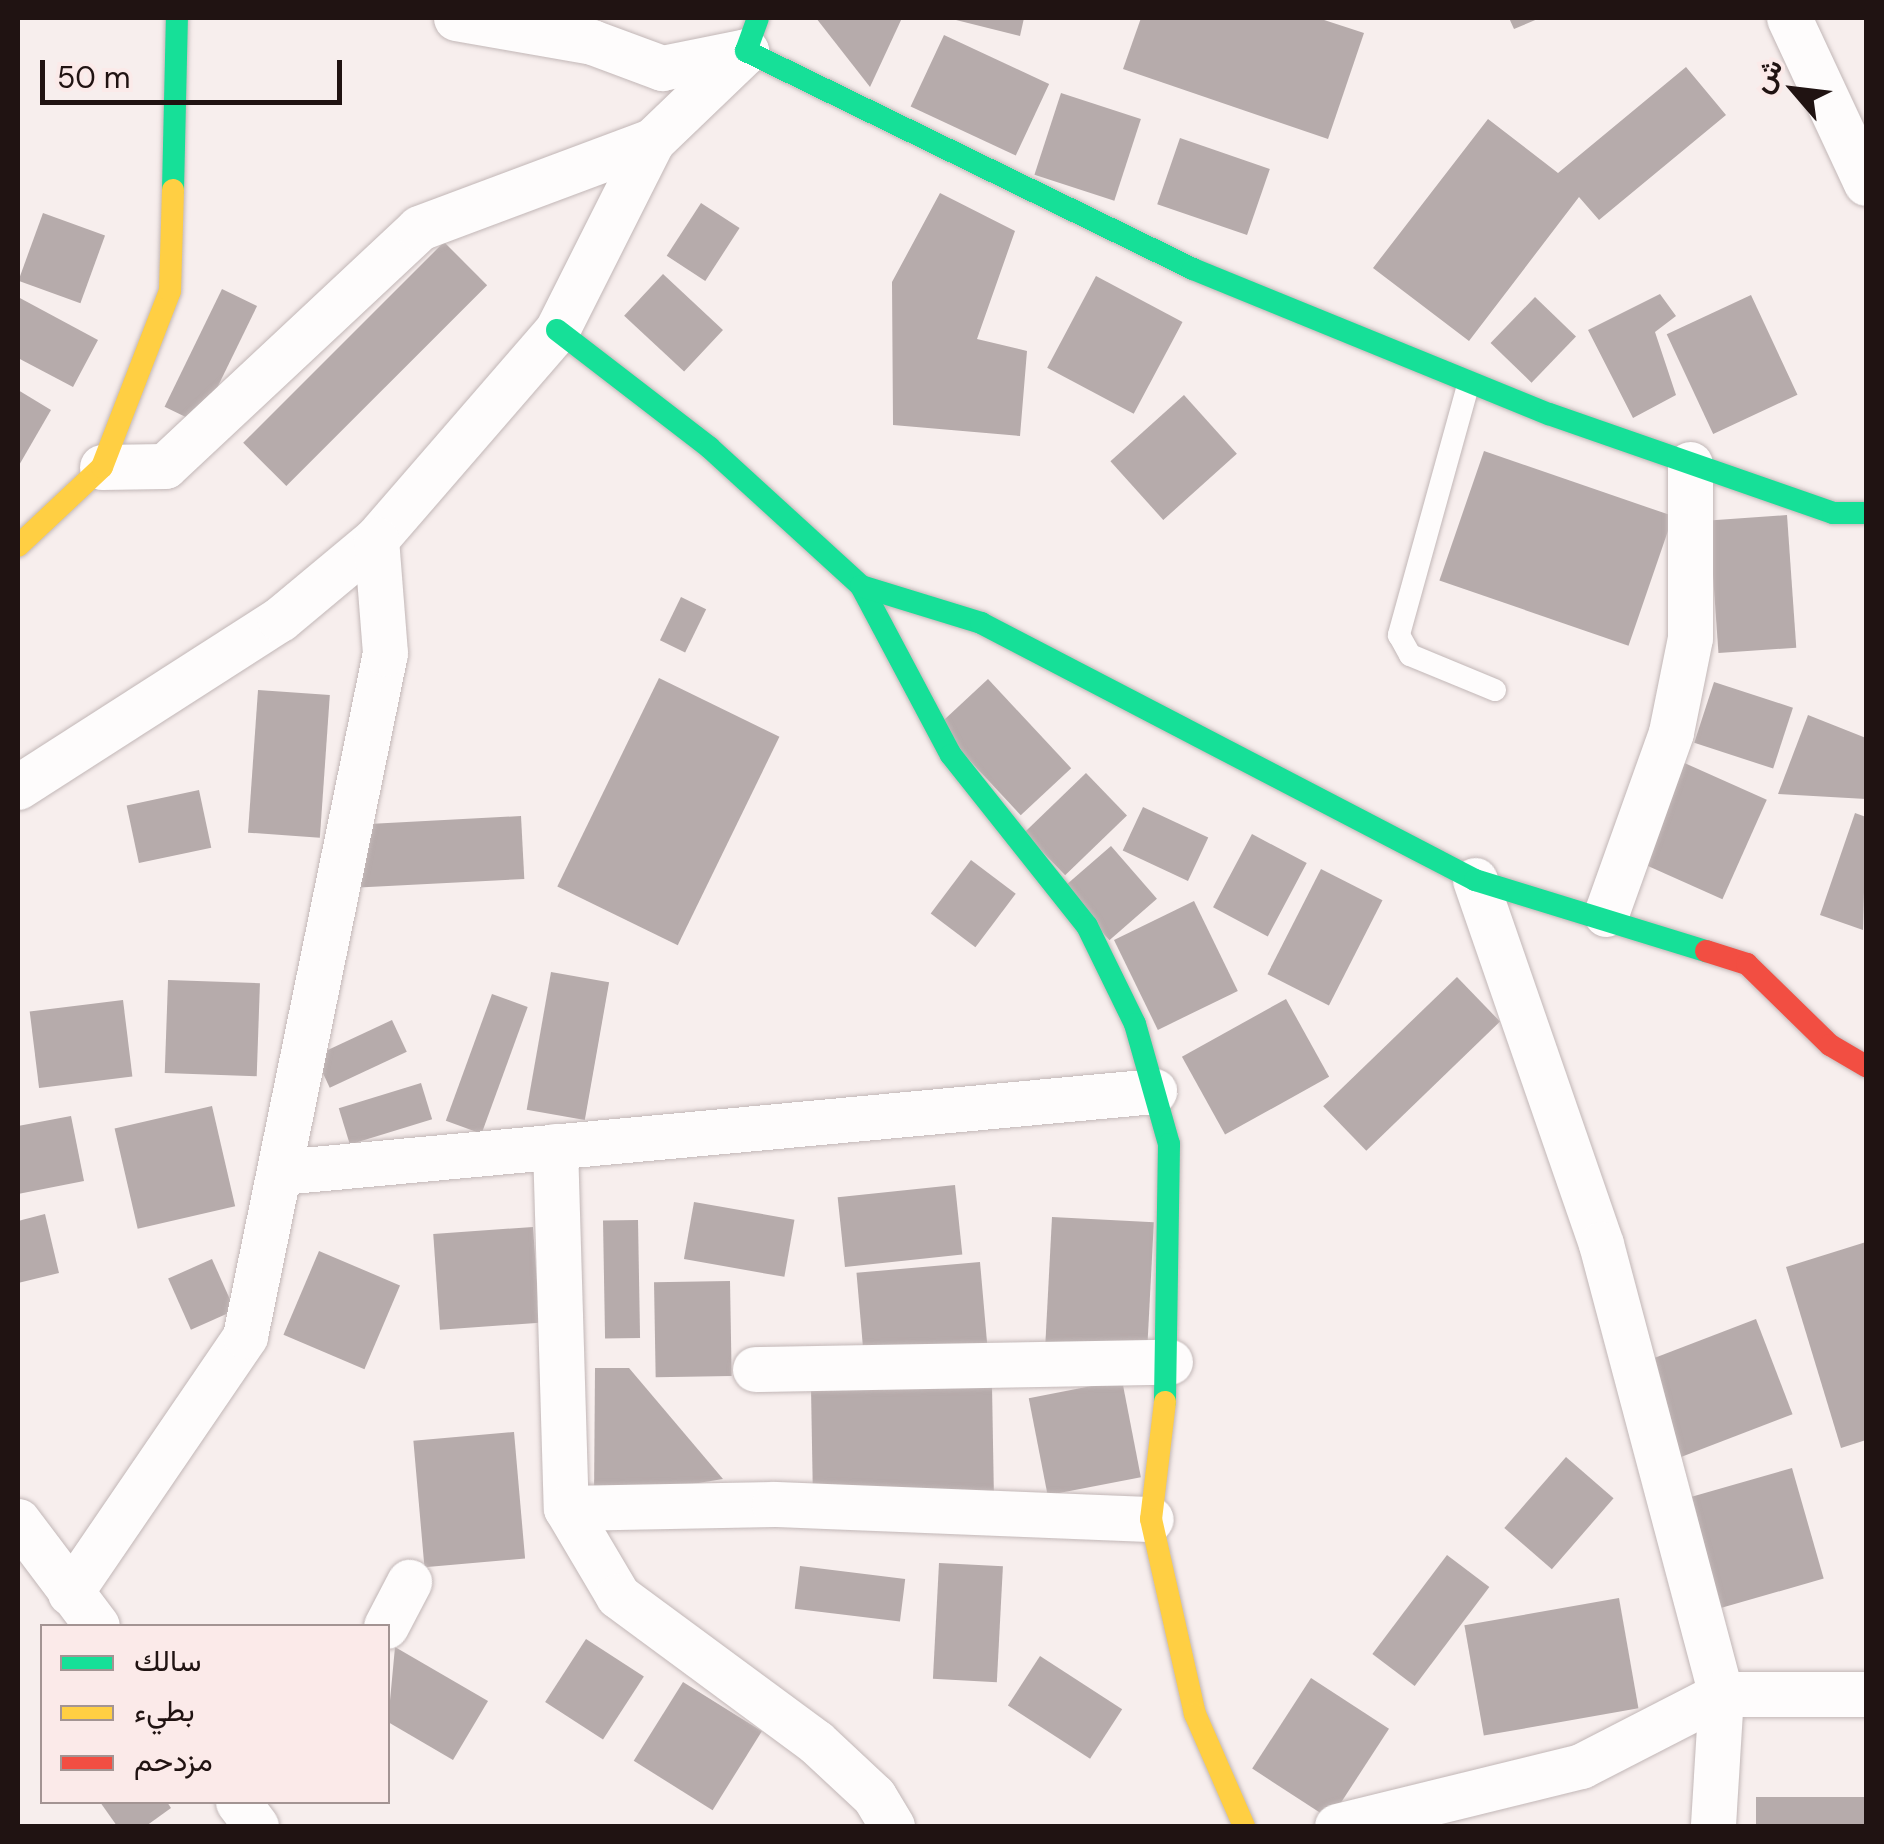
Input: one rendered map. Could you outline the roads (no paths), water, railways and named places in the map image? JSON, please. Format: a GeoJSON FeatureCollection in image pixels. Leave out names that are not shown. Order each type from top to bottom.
{"type":"FeatureCollection","features":[{"type":"Feature","properties":{"kind":"street"},"geometry":{"type":"LineString","coordinates":[[18,546],[102,467],[170,291],[177,18]]}},
{"type":"Feature","properties":{"kind":"street"},"geometry":{"type":"LineString","coordinates":[[456,18],[592,42],[662,68],[752,34],[1193,270],[1469,382],[1690,464],[1832,513],[1866,513]]}},
{"type":"Feature","properties":{"kind":"street"},"geometry":{"type":"LineString","coordinates":[[1788,18],[1860,127],[1866,182]]}},
{"type":"Feature","properties":{"kind":"street"},"geometry":{"type":"LineString","coordinates":[[18,786],[280,619],[376,539],[557,330],[652,141],[752,34]]}},
{"type":"Feature","properties":{"kind":"street"},"geometry":{"type":"LineString","coordinates":[[102,467],[165,466],[419,228],[652,141]]}},
{"type":"Feature","properties":{"kind":"street"},"geometry":{"type":"LineString","coordinates":[[557,330],[710,448],[861,586],[950,755],[1086,926],[1134,1024],[1169,1144],[1170,1362],[1151,1519],[1195,1714],[1244,1826]]}},
{"type":"Feature","properties":{"kind":"street"},"geometry":{"type":"LineString","coordinates":[[1606,914],[1672,732],[1690,638],[1690,464]]}},
{"type":"Feature","properties":{"kind":"street"},"geometry":{"type":"LineString","coordinates":[[18,1521],[84,1610],[245,1336],[385,653],[376,539]]}},
{"type":"Feature","properties":{"kind":"street"},"geometry":{"type":"LineString","coordinates":[[861,586],[981,623],[1475,880],[1606,914],[1748,964],[1830,1045],[1866,1066]]}},
{"type":"Feature","properties":{"kind":"street"},"geometry":{"type":"LineString","coordinates":[[1475,880],[1601,1244],[1721,1694],[1713,1826]]}},
{"type":"Feature","properties":{"kind":"street"},"geometry":{"type":"LineString","coordinates":[[281,1172],[1154,1091]]}},
{"type":"Feature","properties":{"kind":"street"},"geometry":{"type":"LineString","coordinates":[[555,1146],[566,1508],[618,1596],[816,1742],[874,1796],[892,1826]]}},
{"type":"Feature","properties":{"kind":"street"},"geometry":{"type":"LineString","coordinates":[[756,1369],[1170,1362]]}},
{"type":"Feature","properties":{"kind":"street"},"geometry":{"type":"LineString","coordinates":[[566,1508],[774,1504],[1151,1519]]}},
{"type":"Feature","properties":{"kind":"street"},"geometry":{"type":"LineString","coordinates":[[387,1624],[410,1582]]}},
{"type":"Feature","properties":{"kind":"street"},"geometry":{"type":"LineString","coordinates":[[1337,1826],[1581,1766],[1721,1694],[1866,1694]]}},
{"type":"Feature","properties":{"kind":"street"},"geometry":{"type":"LineString","coordinates":[[240,1804],[256,1826]]}},
{"type":"Feature","properties":{"kind":"lane"},"geometry":{"type":"LineString","coordinates":[[1469,382],[1399,635],[1410,655],[1495,690]]}}]}
